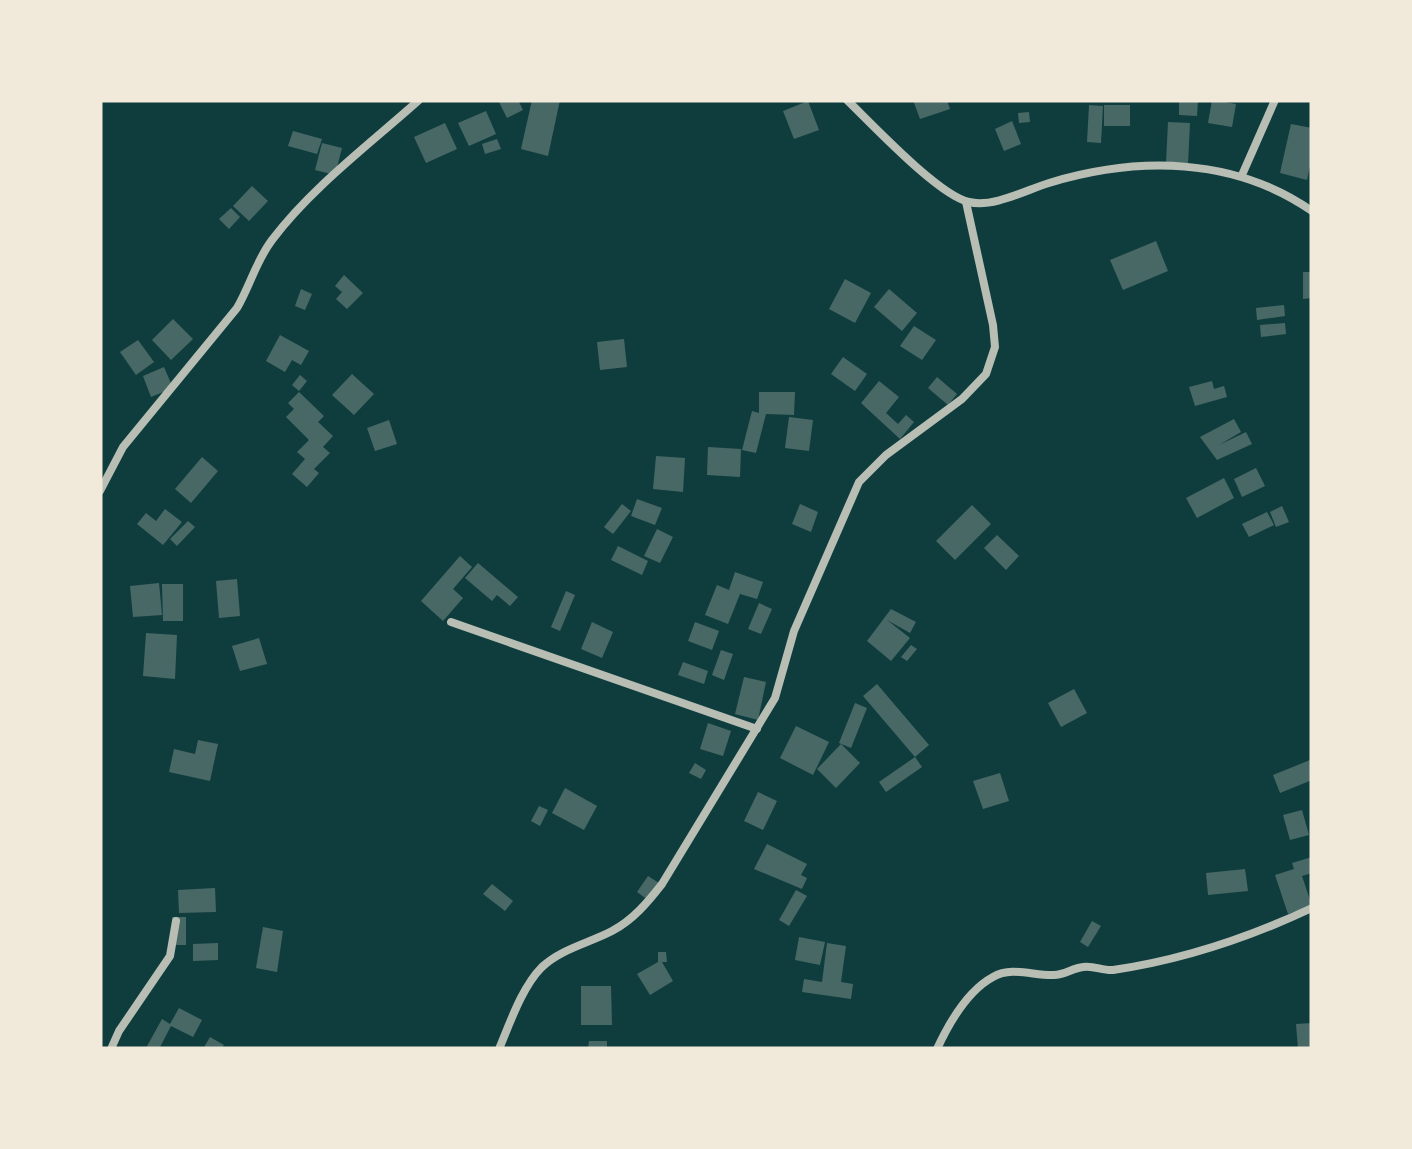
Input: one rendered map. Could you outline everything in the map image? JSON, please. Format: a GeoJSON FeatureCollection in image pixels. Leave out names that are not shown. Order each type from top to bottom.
{"type":"FeatureCollection","features":[{"type":"Feature","properties":{"kind":"street"},"geometry":{"type":"LineString","coordinates":[[100,491],[122,447],[237,308],[272,239],[294,214],[419,100]]}},
{"type":"Feature","properties":{"kind":"street"},"geometry":{"type":"LineString","coordinates":[[847,100],[945,190],[966,202],[984,204],[1068,178],[1166,163],[1242,175],[1292,197],[1312,211]]}},
{"type":"Feature","properties":{"kind":"street"},"geometry":{"type":"LineString","coordinates":[[1242,175],[1275,100]]}},
{"type":"Feature","properties":{"kind":"street"},"geometry":{"type":"LineString","coordinates":[[499,1049],[528,987],[543,966],[615,930],[643,908],[662,884],[774,698],[794,631],[858,482],[886,455],[962,399],[986,374],[995,346],[993,325],[966,202]]}},
{"type":"Feature","properties":{"kind":"street"},"geometry":{"type":"LineString","coordinates":[[451,622],[756,729]]}},
{"type":"Feature","properties":{"kind":"street"},"geometry":{"type":"LineString","coordinates":[[937,1049],[966,1000],[993,976],[1012,971],[1056,975],[1085,966],[1108,971],[1266,929],[1312,908]]}},
{"type":"Feature","properties":{"kind":"street"},"geometry":{"type":"LineString","coordinates":[[111,1049],[170,956],[176,922]]}},
{"type":"Feature","properties":{"kind":"building"},"geometry":{"type":"Polygon","coordinates":[[[498,100],[518,100],[523,110],[507,118],[498,100]]]}},
{"type":"Feature","properties":{"kind":"building"},"geometry":{"type":"Polygon","coordinates":[[[532,100],[560,100],[548,156],[521,149],[532,100]]]}},
{"type":"Feature","properties":{"kind":"building"},"geometry":{"type":"Polygon","coordinates":[[[913,100],[947,100],[950,109],[920,119],[913,100]]]}},
{"type":"Feature","properties":{"kind":"building"},"geometry":{"type":"Polygon","coordinates":[[[1179,100],[1198,100],[1197,116],[1179,115],[1179,100]]]}},
{"type":"Feature","properties":{"kind":"building"},"geometry":{"type":"Polygon","coordinates":[[[1212,100],[1236,104],[1232,127],[1208,123],[1212,100]]]}},
{"type":"Feature","properties":{"kind":"building"},"geometry":{"type":"Polygon","coordinates":[[[808,101],[819,130],[794,139],[783,111],[808,101]]]}},
{"type":"Feature","properties":{"kind":"building"},"geometry":{"type":"Polygon","coordinates":[[[1089,105],[1103,106],[1101,143],[1087,142],[1089,105]]]}},
{"type":"Feature","properties":{"kind":"building"},"geometry":{"type":"Polygon","coordinates":[[[1104,105],[1130,105],[1130,126],[1104,126],[1104,105]]]}},
{"type":"Feature","properties":{"kind":"building"},"geometry":{"type":"Polygon","coordinates":[[[486,111],[496,134],[469,146],[458,123],[486,111]]]}},
{"type":"Feature","properties":{"kind":"building"},"geometry":{"type":"Polygon","coordinates":[[[1029,112],[1030,122],[1019,123],[1018,113],[1029,112]]]}},
{"type":"Feature","properties":{"kind":"building"},"geometry":{"type":"Polygon","coordinates":[[[1012,121],[1021,144],[1004,151],[995,129],[1012,121]]]}},
{"type":"Feature","properties":{"kind":"building"},"geometry":{"type":"Polygon","coordinates":[[[1168,122],[1190,123],[1188,164],[1166,163],[1168,122]]]}},
{"type":"Feature","properties":{"kind":"building"},"geometry":{"type":"Polygon","coordinates":[[[445,123],[457,149],[426,163],[414,137],[445,123]]]}},
{"type":"Feature","properties":{"kind":"building"},"geometry":{"type":"Polygon","coordinates":[[[1291,124],[1312,128],[1307,180],[1280,173],[1291,124]]]}},
{"type":"Feature","properties":{"kind":"building"},"geometry":{"type":"Polygon","coordinates":[[[293,131],[322,139],[317,154],[288,146],[293,131]]]}},
{"type":"Feature","properties":{"kind":"building"},"geometry":{"type":"Polygon","coordinates":[[[497,139],[501,149],[485,154],[482,144],[497,139]]]}},
{"type":"Feature","properties":{"kind":"building"},"geometry":{"type":"Polygon","coordinates":[[[322,143],[342,148],[335,175],[315,170],[322,143]]]}},
{"type":"Feature","properties":{"kind":"building"},"geometry":{"type":"Polygon","coordinates":[[[252,186],[268,201],[249,221],[233,206],[252,186]]]}},
{"type":"Feature","properties":{"kind":"building"},"geometry":{"type":"Polygon","coordinates":[[[231,208],[240,217],[229,229],[219,219],[231,208]]]}},
{"type":"Feature","properties":{"kind":"building"},"geometry":{"type":"Polygon","coordinates":[[[1156,241],[1168,271],[1123,290],[1110,260],[1156,241]]]}},
{"type":"Feature","properties":{"kind":"building"},"geometry":{"type":"Polygon","coordinates":[[[1303,272],[1312,272],[1312,298],[1303,299],[1303,272]]]}},
{"type":"Feature","properties":{"kind":"building"},"geometry":{"type":"Polygon","coordinates":[[[344,275],[363,293],[347,309],[336,299],[342,292],[335,286],[344,275]]]}},
{"type":"Feature","properties":{"kind":"building"},"geometry":{"type":"Polygon","coordinates":[[[845,279],[871,293],[855,323],[829,309],[845,279]]]}},
{"type":"Feature","properties":{"kind":"building"},"geometry":{"type":"Polygon","coordinates":[[[301,289],[312,294],[305,310],[295,306],[301,289]]]}},
{"type":"Feature","properties":{"kind":"building"},"geometry":{"type":"Polygon","coordinates":[[[889,289],[917,313],[902,331],[874,307],[889,289]]]}},
{"type":"Feature","properties":{"kind":"building"},"geometry":{"type":"Polygon","coordinates":[[[1284,305],[1285,316],[1257,320],[1256,308],[1284,305]]]}},
{"type":"Feature","properties":{"kind":"building"},"geometry":{"type":"Polygon","coordinates":[[[173,319],[193,339],[171,360],[152,340],[173,319]]]}},
{"type":"Feature","properties":{"kind":"building"},"geometry":{"type":"Polygon","coordinates":[[[1285,323],[1286,334],[1261,337],[1260,325],[1285,323]]]}},
{"type":"Feature","properties":{"kind":"building"},"geometry":{"type":"Polygon","coordinates":[[[914,326],[936,340],[922,360],[900,346],[914,326]]]}},
{"type":"Feature","properties":{"kind":"building"},"geometry":{"type":"Polygon","coordinates":[[[280,335],[309,351],[301,365],[292,360],[285,372],[266,361],[280,335]]]}},
{"type":"Feature","properties":{"kind":"building"},"geometry":{"type":"Polygon","coordinates":[[[624,339],[627,367],[600,370],[597,342],[624,339]]]}},
{"type":"Feature","properties":{"kind":"building"},"geometry":{"type":"Polygon","coordinates":[[[138,340],[154,362],[136,375],[120,352],[138,340]]]}},
{"type":"Feature","properties":{"kind":"building"},"geometry":{"type":"Polygon","coordinates":[[[843,357],[867,374],[855,391],[831,374],[843,357]]]}},
{"type":"Feature","properties":{"kind":"building"},"geometry":{"type":"Polygon","coordinates":[[[164,367],[173,388],[151,397],[143,376],[164,367]]]}},
{"type":"Feature","properties":{"kind":"building"},"geometry":{"type":"Polygon","coordinates":[[[352,374],[374,394],[354,415],[332,395],[352,374]]]}},
{"type":"Feature","properties":{"kind":"building"},"geometry":{"type":"Polygon","coordinates":[[[300,375],[307,381],[299,391],[292,385],[300,375]]]}},
{"type":"Feature","properties":{"kind":"building"},"geometry":{"type":"Polygon","coordinates":[[[937,377],[957,394],[948,405],[928,388],[937,377]]]}},
{"type":"Feature","properties":{"kind":"building"},"geometry":{"type":"Polygon","coordinates":[[[879,381],[899,397],[886,413],[898,424],[906,415],[914,422],[900,439],[861,403],[879,381]]]}},
{"type":"Feature","properties":{"kind":"building"},"geometry":{"type":"Polygon","coordinates":[[[1212,381],[1214,389],[1224,386],[1227,397],[1195,406],[1189,387],[1212,381]]]}},
{"type":"Feature","properties":{"kind":"building"},"geometry":{"type":"Polygon","coordinates":[[[299,392],[324,416],[318,422],[333,436],[323,447],[330,453],[314,469],[319,473],[307,487],[292,474],[305,459],[297,452],[309,440],[286,417],[294,409],[288,403],[299,392]]]}},
{"type":"Feature","properties":{"kind":"building"},"geometry":{"type":"Polygon","coordinates":[[[759,392],[795,392],[794,415],[766,414],[756,453],[742,450],[752,411],[759,413],[759,392]]]}},
{"type":"Feature","properties":{"kind":"building"},"geometry":{"type":"Polygon","coordinates":[[[789,417],[813,420],[809,451],[785,448],[789,417]]]}},
{"type":"Feature","properties":{"kind":"building"},"geometry":{"type":"Polygon","coordinates":[[[1234,419],[1241,432],[1219,445],[1246,432],[1252,444],[1217,460],[1200,437],[1234,419]]]}},
{"type":"Feature","properties":{"kind":"building"},"geometry":{"type":"Polygon","coordinates":[[[389,420],[397,444],[375,451],[367,428],[389,420]]]}},
{"type":"Feature","properties":{"kind":"building"},"geometry":{"type":"Polygon","coordinates":[[[708,447],[741,449],[740,477],[707,475],[708,447]]]}},
{"type":"Feature","properties":{"kind":"building"},"geometry":{"type":"Polygon","coordinates":[[[656,456],[685,458],[683,492],[653,489],[656,456]]]}},
{"type":"Feature","properties":{"kind":"building"},"geometry":{"type":"Polygon","coordinates":[[[202,457],[218,471],[191,503],[175,489],[202,457]]]}},
{"type":"Feature","properties":{"kind":"building"},"geometry":{"type":"Polygon","coordinates":[[[1256,468],[1265,486],[1242,497],[1234,479],[1256,468]]]}},
{"type":"Feature","properties":{"kind":"building"},"geometry":{"type":"Polygon","coordinates":[[[1224,478],[1234,498],[1197,518],[1186,498],[1224,478]]]}},
{"type":"Feature","properties":{"kind":"building"},"geometry":{"type":"Polygon","coordinates":[[[637,499],[662,508],[655,525],[631,516],[637,499]]]}},
{"type":"Feature","properties":{"kind":"building"},"geometry":{"type":"Polygon","coordinates":[[[622,504],[631,511],[613,534],[604,527],[622,504]]]}},
{"type":"Feature","properties":{"kind":"building"},"geometry":{"type":"Polygon","coordinates":[[[800,504],[818,512],[811,532],[792,524],[800,504]]]}},
{"type":"Feature","properties":{"kind":"building"},"geometry":{"type":"Polygon","coordinates":[[[972,505],[991,524],[955,560],[936,541],[972,505]]]}},
{"type":"Feature","properties":{"kind":"building"},"geometry":{"type":"Polygon","coordinates":[[[1282,506],[1289,522],[1276,527],[1270,512],[1282,506]]]}},
{"type":"Feature","properties":{"kind":"building"},"geometry":{"type":"Polygon","coordinates":[[[165,509],[182,522],[163,545],[137,524],[146,513],[156,521],[165,509]]]}},
{"type":"Feature","properties":{"kind":"building"},"geometry":{"type":"Polygon","coordinates":[[[1267,512],[1274,525],[1249,537],[1242,524],[1267,512]]]}},
{"type":"Feature","properties":{"kind":"building"},"geometry":{"type":"Polygon","coordinates":[[[188,521],[195,527],[177,546],[170,539],[188,521]]]}},
{"type":"Feature","properties":{"kind":"building"},"geometry":{"type":"Polygon","coordinates":[[[657,529],[673,537],[660,563],[644,556],[657,529]]]}},
{"type":"Feature","properties":{"kind":"building"},"geometry":{"type":"Polygon","coordinates":[[[997,535],[1019,556],[1006,570],[984,548],[997,535]]]}},
{"type":"Feature","properties":{"kind":"building"},"geometry":{"type":"Polygon","coordinates":[[[618,546],[648,561],[642,575],[611,560],[618,546]]]}},
{"type":"Feature","properties":{"kind":"building"},"geometry":{"type":"Polygon","coordinates":[[[460,556],[472,567],[453,589],[463,598],[443,621],[421,601],[460,556]]]}},
{"type":"Feature","properties":{"kind":"building"},"geometry":{"type":"Polygon","coordinates":[[[478,563],[518,597],[510,606],[497,595],[492,601],[465,578],[478,563]]]}},
{"type":"Feature","properties":{"kind":"building"},"geometry":{"type":"Polygon","coordinates":[[[735,572],[763,582],[757,599],[740,594],[728,624],[705,615],[717,585],[729,590],[735,572]]]}},
{"type":"Feature","properties":{"kind":"building"},"geometry":{"type":"Polygon","coordinates":[[[237,579],[240,616],[219,618],[216,581],[237,579]]]}},
{"type":"Feature","properties":{"kind":"building"},"geometry":{"type":"Polygon","coordinates":[[[159,583],[162,615],[133,617],[130,586],[159,583]]]}},
{"type":"Feature","properties":{"kind":"building"},"geometry":{"type":"Polygon","coordinates":[[[162,584],[183,584],[183,621],[163,621],[162,584]]]}},
{"type":"Feature","properties":{"kind":"building"},"geometry":{"type":"Polygon","coordinates":[[[566,591],[575,595],[560,631],[551,627],[566,591]]]}},
{"type":"Feature","properties":{"kind":"building"},"geometry":{"type":"Polygon","coordinates":[[[759,603],[772,609],[761,634],[748,629],[759,603]]]}},
{"type":"Feature","properties":{"kind":"building"},"geometry":{"type":"Polygon","coordinates":[[[891,609],[916,622],[910,633],[887,620],[910,638],[891,661],[867,641],[891,609]]]}},
{"type":"Feature","properties":{"kind":"building"},"geometry":{"type":"Polygon","coordinates":[[[592,622],[613,632],[602,658],[581,649],[592,622]]]}},
{"type":"Feature","properties":{"kind":"building"},"geometry":{"type":"Polygon","coordinates":[[[695,622],[719,631],[712,650],[688,641],[695,622]]]}},
{"type":"Feature","properties":{"kind":"building"},"geometry":{"type":"Polygon","coordinates":[[[146,633],[177,635],[175,679],[143,676],[146,633]]]}},
{"type":"Feature","properties":{"kind":"building"},"geometry":{"type":"Polygon","coordinates":[[[259,638],[267,664],[240,671],[232,646],[259,638]]]}},
{"type":"Feature","properties":{"kind":"building"},"geometry":{"type":"Polygon","coordinates":[[[911,645],[917,649],[907,661],[901,657],[911,645]]]}},
{"type":"Feature","properties":{"kind":"building"},"geometry":{"type":"Polygon","coordinates":[[[721,650],[733,654],[724,680],[712,675],[721,650]]]}},
{"type":"Feature","properties":{"kind":"building"},"geometry":{"type":"Polygon","coordinates":[[[683,662],[708,671],[704,684],[678,675],[683,662]]]}},
{"type":"Feature","properties":{"kind":"building"},"geometry":{"type":"Polygon","coordinates":[[[744,677],[766,682],[758,720],[735,714],[744,677]]]}},
{"type":"Feature","properties":{"kind":"building"},"geometry":{"type":"Polygon","coordinates":[[[877,684],[929,745],[915,757],[863,696],[877,684]]]}},
{"type":"Feature","properties":{"kind":"building"},"geometry":{"type":"Polygon","coordinates":[[[1074,689],[1087,713],[1061,727],[1048,703],[1074,689]]]}},
{"type":"Feature","properties":{"kind":"building"},"geometry":{"type":"Polygon","coordinates":[[[855,703],[867,708],[851,748],[839,743],[855,703]]]}},
{"type":"Feature","properties":{"kind":"building"},"geometry":{"type":"Polygon","coordinates":[[[708,723],[731,731],[723,756],[700,749],[708,723]]]}},
{"type":"Feature","properties":{"kind":"building"},"geometry":{"type":"Polygon","coordinates":[[[796,726],[829,742],[813,775],[780,758],[796,726]]]}},
{"type":"Feature","properties":{"kind":"building"},"geometry":{"type":"Polygon","coordinates":[[[198,740],[218,744],[210,781],[169,772],[174,749],[195,754],[198,740]]]}},
{"type":"Feature","properties":{"kind":"building"},"geometry":{"type":"Polygon","coordinates":[[[841,744],[860,763],[836,788],[817,769],[841,744]]]}},
{"type":"Feature","properties":{"kind":"building"},"geometry":{"type":"Polygon","coordinates":[[[915,757],[922,767],[886,792],[879,782],[915,757]]]}},
{"type":"Feature","properties":{"kind":"building"},"geometry":{"type":"Polygon","coordinates":[[[1310,760],[1312,780],[1280,793],[1273,775],[1310,760]]]}},
{"type":"Feature","properties":{"kind":"building"},"geometry":{"type":"Polygon","coordinates":[[[695,763],[706,770],[701,779],[689,773],[695,763]]]}},
{"type":"Feature","properties":{"kind":"building"},"geometry":{"type":"Polygon","coordinates":[[[1000,773],[1009,801],[983,809],[973,781],[1000,773]]]}},
{"type":"Feature","properties":{"kind":"building"},"geometry":{"type":"Polygon","coordinates":[[[565,788],[597,806],[584,830],[552,813],[565,788]]]}},
{"type":"Feature","properties":{"kind":"building"},"geometry":{"type":"Polygon","coordinates":[[[758,792],[777,801],[763,830],[744,821],[758,792]]]}},
{"type":"Feature","properties":{"kind":"building"},"geometry":{"type":"Polygon","coordinates":[[[539,806],[548,810],[540,826],[531,821],[539,806]]]}},
{"type":"Feature","properties":{"kind":"building"},"geometry":{"type":"Polygon","coordinates":[[[1302,810],[1309,835],[1290,840],[1283,815],[1302,810]]]}},
{"type":"Feature","properties":{"kind":"building"},"geometry":{"type":"Polygon","coordinates":[[[767,844],[807,864],[801,875],[807,878],[802,889],[754,869],[767,844]]]}},
{"type":"Feature","properties":{"kind":"building"},"geometry":{"type":"Polygon","coordinates":[[[1312,857],[1312,873],[1302,876],[1312,906],[1288,914],[1275,875],[1294,869],[1292,863],[1312,857]]]}},
{"type":"Feature","properties":{"kind":"building"},"geometry":{"type":"Polygon","coordinates":[[[1245,869],[1248,891],[1208,895],[1206,873],[1245,869]]]}},
{"type":"Feature","properties":{"kind":"building"},"geometry":{"type":"Polygon","coordinates":[[[648,876],[659,883],[648,900],[637,892],[648,876]]]}},
{"type":"Feature","properties":{"kind":"building"},"geometry":{"type":"Polygon","coordinates":[[[492,884],[513,901],[505,911],[483,894],[492,884]]]}},
{"type":"Feature","properties":{"kind":"building"},"geometry":{"type":"Polygon","coordinates":[[[215,888],[216,912],[179,913],[178,890],[215,888]]]}},
{"type":"Feature","properties":{"kind":"building"},"geometry":{"type":"Polygon","coordinates":[[[796,890],[807,896],[789,926],[779,920],[796,890]]]}},
{"type":"Feature","properties":{"kind":"building"},"geometry":{"type":"Polygon","coordinates":[[[172,917],[186,917],[186,945],[173,945],[172,917]]]}},
{"type":"Feature","properties":{"kind":"building"},"geometry":{"type":"Polygon","coordinates":[[[1092,921],[1101,926],[1088,947],[1080,942],[1092,921]]]}},
{"type":"Feature","properties":{"kind":"building"},"geometry":{"type":"Polygon","coordinates":[[[263,927],[283,931],[277,972],[256,968],[263,927]]]}},
{"type":"Feature","properties":{"kind":"building"},"geometry":{"type":"Polygon","coordinates":[[[799,937],[825,942],[820,965],[795,960],[799,937]]]}},
{"type":"Feature","properties":{"kind":"building"},"geometry":{"type":"Polygon","coordinates":[[[218,943],[218,960],[193,961],[193,944],[218,943]]]}},
{"type":"Feature","properties":{"kind":"building"},"geometry":{"type":"Polygon","coordinates":[[[827,943],[846,946],[841,982],[853,984],[851,999],[802,992],[804,979],[822,982],[827,943]]]}},
{"type":"Feature","properties":{"kind":"building"},"geometry":{"type":"Polygon","coordinates":[[[658,952],[666,952],[667,962],[662,962],[673,981],[650,995],[637,974],[658,962],[658,952]]]}},
{"type":"Feature","properties":{"kind":"building"},"geometry":{"type":"Polygon","coordinates":[[[581,986],[611,986],[612,1025],[581,1025],[581,986]]]}},
{"type":"Feature","properties":{"kind":"building"},"geometry":{"type":"Polygon","coordinates":[[[179,1008],[202,1020],[193,1037],[171,1026],[159,1049],[146,1048],[162,1019],[170,1024],[179,1008]]]}},
{"type":"Feature","properties":{"kind":"building"},"geometry":{"type":"Polygon","coordinates":[[[1312,1023],[1312,1049],[1298,1049],[1296,1024],[1312,1023]]]}},
{"type":"Feature","properties":{"kind":"building"},"geometry":{"type":"Polygon","coordinates":[[[210,1037],[224,1045],[221,1049],[203,1049],[210,1037]]]}},
{"type":"Feature","properties":{"kind":"building"},"geometry":{"type":"Polygon","coordinates":[[[589,1041],[607,1041],[607,1049],[588,1049],[589,1041]]]}}]}
